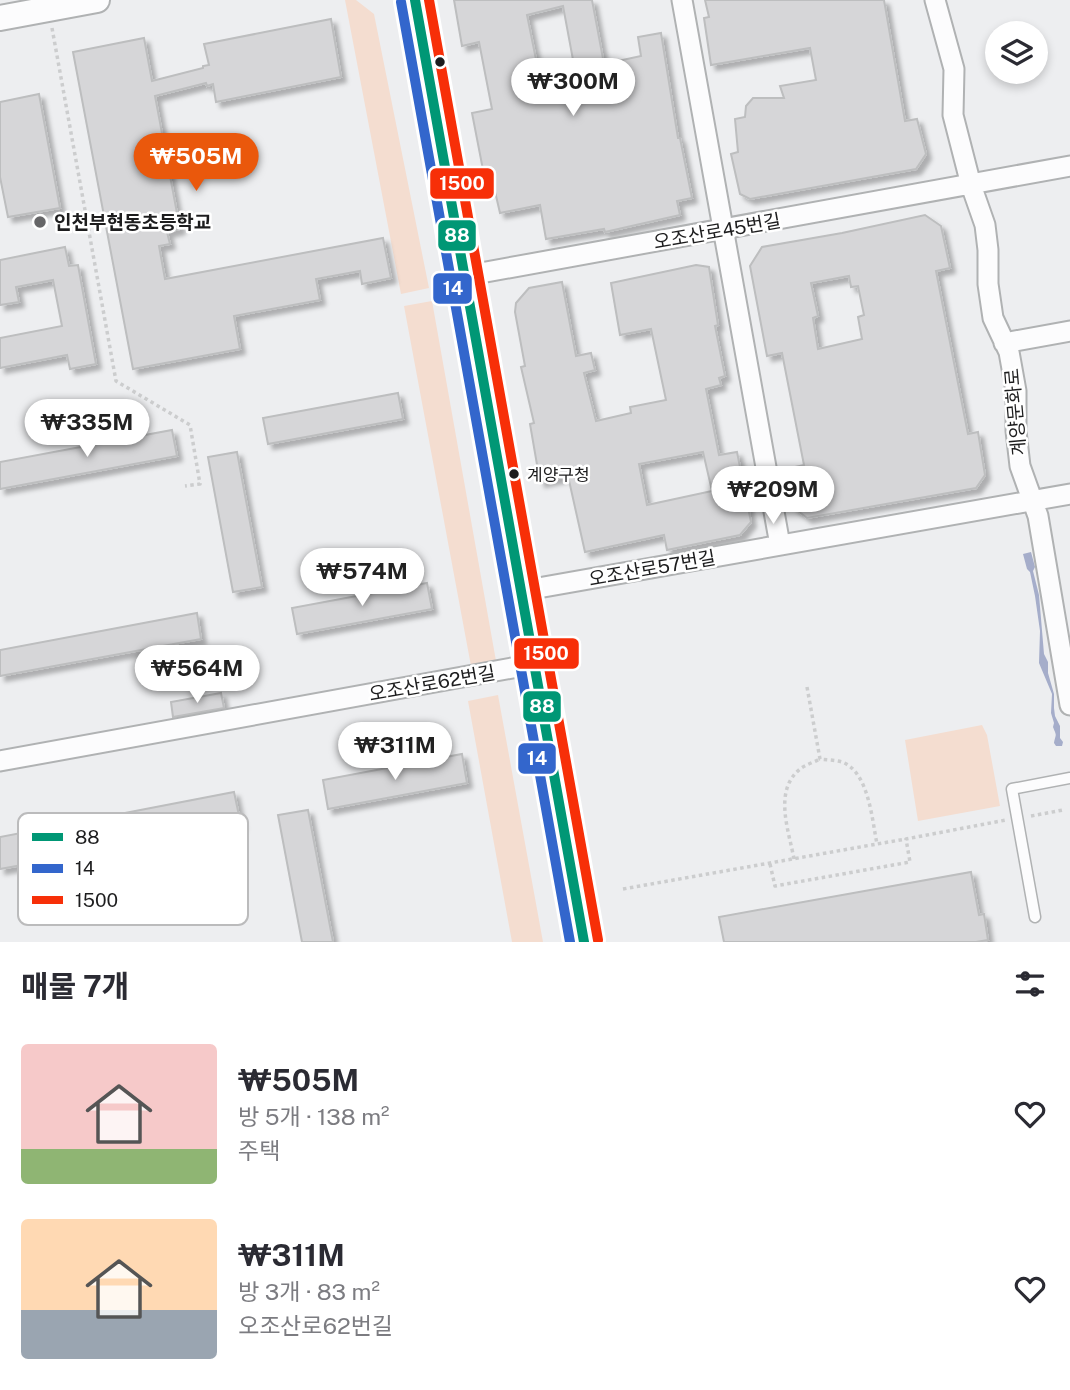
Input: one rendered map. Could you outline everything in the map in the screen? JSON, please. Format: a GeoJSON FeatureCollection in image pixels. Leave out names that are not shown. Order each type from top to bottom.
{"type":"FeatureCollection","features":[{"type":"Feature","properties":{"kind":"street"},"geometry":{"type":"LineString","coordinates":[[0,18],[97,0]]}},
{"type":"Feature","properties":{"kind":"street"},"geometry":{"type":"LineString","coordinates":[[415,0],[584,942]]}},
{"type":"Feature","properties":{"kind":"street"},"geometry":{"type":"LineString","coordinates":[[682,0],[780,545]]}},
{"type":"Feature","properties":{"kind":"street","name":"계양문화로"},"geometry":{"type":"LineString","coordinates":[[935,0],[954,69],[953,115],[971,185],[985,225],[993,318],[1009,352],[1016,391],[1016,431],[1020,466],[1038,516],[1065,651],[1070,705]]}},
{"type":"Feature","properties":{"kind":"street","name":"오조산로45번길"},"geometry":{"type":"LineString","coordinates":[[464,276],[1070,166]]}},
{"type":"Feature","properties":{"kind":"street"},"geometry":{"type":"LineString","coordinates":[[1004,343],[1070,331]]}},
{"type":"Feature","properties":{"kind":"street","name":"오조산로57번길"},"geometry":{"type":"LineString","coordinates":[[521,591],[1070,494]]}},
{"type":"Feature","properties":{"kind":"street","name":"오조산로62번길"},"geometry":{"type":"LineString","coordinates":[[0,761],[534,664]]}},
{"type":"Feature","properties":{"kind":"lane"},"geometry":{"type":"LineString","coordinates":[[1035,917],[1012,789],[1070,778]]}},
{"type":"Feature","properties":{"kind":"path"},"geometry":{"type":"LineString","coordinates":[[48,9],[116,381],[190,425],[200,484],[185,486]]}},
{"type":"Feature","properties":{"kind":"path"},"geometry":{"type":"LineString","coordinates":[[807,687],[820,759]]}},
{"type":"Feature","properties":{"kind":"path"},"geometry":{"type":"LineString","coordinates":[[794,859],[785,794],[789,782],[800,769],[820,759],[843,762],[862,780],[877,844]]}},
{"type":"Feature","properties":{"kind":"path"},"geometry":{"type":"LineString","coordinates":[[623,889],[1063,810]]}},
{"type":"Feature","properties":{"kind":"path"},"geometry":{"type":"LineString","coordinates":[[770,864],[775,886],[910,862],[906,839]]}},
{"type":"Feature","properties":{"kind":"shaded area"},"geometry":{"type":"Polygon","coordinates":[[[345,0],[356,0],[374,14],[429,288],[401,294],[345,0]]]}},
{"type":"Feature","properties":{"kind":"shaded area"},"geometry":{"type":"Polygon","coordinates":[[[432,301],[496,661],[471,666],[404,306],[432,301]]]}},
{"type":"Feature","properties":{"kind":"shaded area"},"geometry":{"type":"Polygon","coordinates":[[[498,695],[543,942],[512,942],[468,701],[498,695]]]}},
{"type":"Feature","properties":{"kind":"shaded area"},"geometry":{"type":"Polygon","coordinates":[[[982,725],[987,735],[1000,806],[918,821],[905,740],[982,725]]]}},
{"type":"Feature","properties":{"kind":"water"},"geometry":{"type":"Polygon","coordinates":[[[1031,552],[1039,595],[1044,654],[1048,662],[1062,746],[1056,746],[1054,743],[1056,735],[1051,713],[1052,694],[1039,663],[1040,631],[1035,596],[1023,554],[1031,552]]]}},
{"type":"Feature","properties":{"kind":"building"},"geometry":{"type":"Polygon","coordinates":[[[454,0],[592,0],[604,64],[641,56],[638,37],[661,33],[678,138],[692,198],[677,201],[680,215],[605,232],[604,229],[546,239],[540,205],[500,213],[491,174],[484,175],[472,113],[492,109],[479,42],[462,46],[454,0]],[[563,6],[527,15],[544,99],[579,92],[563,6]]]}},
{"type":"Feature","properties":{"kind":"building"},"geometry":{"type":"Polygon","coordinates":[[[705,0],[884,0],[905,121],[917,119],[926,154],[916,169],[750,199],[740,194],[731,154],[738,152],[735,119],[745,117],[746,106],[753,98],[784,98],[780,86],[816,80],[810,48],[711,65],[704,18],[709,17],[705,0]]]}},
{"type":"Feature","properties":{"kind":"building"},"geometry":{"type":"Polygon","coordinates":[[[331,19],[341,77],[216,102],[213,84],[207,86],[206,83],[155,96],[180,229],[167,232],[170,244],[159,246],[165,279],[383,238],[391,278],[362,284],[360,271],[316,279],[320,300],[234,316],[240,349],[133,369],[73,52],[144,38],[152,81],[209,65],[204,44],[331,19]]]}},
{"type":"Feature","properties":{"kind":"building"},"geometry":{"type":"Polygon","coordinates":[[[39,94],[60,208],[8,217],[0,177],[0,102],[39,94]]]}},
{"type":"Feature","properties":{"kind":"building"},"geometry":{"type":"Polygon","coordinates":[[[925,215],[941,226],[950,268],[936,271],[968,434],[978,432],[985,475],[976,488],[807,518],[793,507],[786,469],[804,465],[782,353],[767,356],[750,266],[762,247],[925,215]],[[849,276],[811,283],[818,316],[813,318],[818,349],[862,339],[858,317],[864,315],[858,286],[851,287],[849,276]]]}},
{"type":"Feature","properties":{"kind":"building"},"geometry":{"type":"Polygon","coordinates":[[[65,247],[69,266],[78,265],[96,364],[70,369],[67,355],[0,368],[0,338],[62,326],[53,280],[16,287],[19,302],[0,305],[0,260],[65,247]]]}},
{"type":"Feature","properties":{"kind":"building"},"geometry":{"type":"Polygon","coordinates":[[[696,265],[709,267],[718,325],[715,326],[725,376],[719,378],[721,385],[706,389],[719,455],[737,452],[751,522],[740,535],[667,550],[664,535],[585,552],[568,476],[540,482],[530,424],[534,423],[521,367],[525,366],[515,312],[516,303],[529,288],[562,282],[576,356],[591,353],[595,370],[584,373],[596,421],[631,413],[630,407],[666,400],[651,329],[620,335],[611,283],[696,265]],[[703,452],[639,464],[647,505],[712,491],[703,452]]]}},
{"type":"Feature","properties":{"kind":"building"},"geometry":{"type":"Polygon","coordinates":[[[398,393],[403,419],[268,444],[263,418],[398,393]]]}},
{"type":"Feature","properties":{"kind":"building"},"geometry":{"type":"Polygon","coordinates":[[[172,430],[177,456],[0,489],[0,462],[172,430]]]}},
{"type":"Feature","properties":{"kind":"building"},"geometry":{"type":"Polygon","coordinates":[[[237,452],[262,587],[233,592],[208,457],[237,452]]]}},
{"type":"Feature","properties":{"kind":"building"},"geometry":{"type":"Polygon","coordinates":[[[427,583],[432,609],[297,634],[292,608],[427,583]]]}},
{"type":"Feature","properties":{"kind":"building"},"geometry":{"type":"Polygon","coordinates":[[[197,613],[201,639],[0,676],[0,650],[197,613]]]}},
{"type":"Feature","properties":{"kind":"building"},"geometry":{"type":"Polygon","coordinates":[[[221,693],[224,708],[173,717],[171,702],[221,693]]]}},
{"type":"Feature","properties":{"kind":"building"},"geometry":{"type":"Polygon","coordinates":[[[462,754],[467,783],[328,809],[323,780],[462,754]]]}},
{"type":"Feature","properties":{"kind":"building"},"geometry":{"type":"Polygon","coordinates":[[[234,792],[238,813],[125,813],[234,792]]]}},
{"type":"Feature","properties":{"kind":"building"},"geometry":{"type":"Polygon","coordinates":[[[308,810],[333,942],[302,942],[278,815],[308,810]]]}},
{"type":"Feature","properties":{"kind":"building"},"geometry":{"type":"Polygon","coordinates":[[[18,834],[18,866],[0,869],[0,837],[18,834]]]}},
{"type":"Feature","properties":{"kind":"building"},"geometry":{"type":"Polygon","coordinates":[[[971,872],[979,915],[984,914],[988,940],[724,942],[719,917],[971,872]]]}},
{"type":"Feature","properties":{"kind":"transit line","name":"88"},"geometry":{"type":"LineString","coordinates":[[415,0],[584,942]]}},
{"type":"Feature","properties":{"kind":"transit line","name":"1500"},"geometry":{"type":"LineString","coordinates":[[429,0],[598,940]]}},
{"type":"Feature","properties":{"kind":"transit line","name":"14"},"geometry":{"type":"LineString","coordinates":[[401,2],[570,942]]}},
{"type":"Feature","properties":{"kind":"place","name":"인천부현동초등학교"},"geometry":{"type":"Point","coordinates":[40,222]}},
{"type":"Feature","properties":{"kind":"place","name":"계양구청"},"geometry":{"type":"Point","coordinates":[514,474]}}]}
